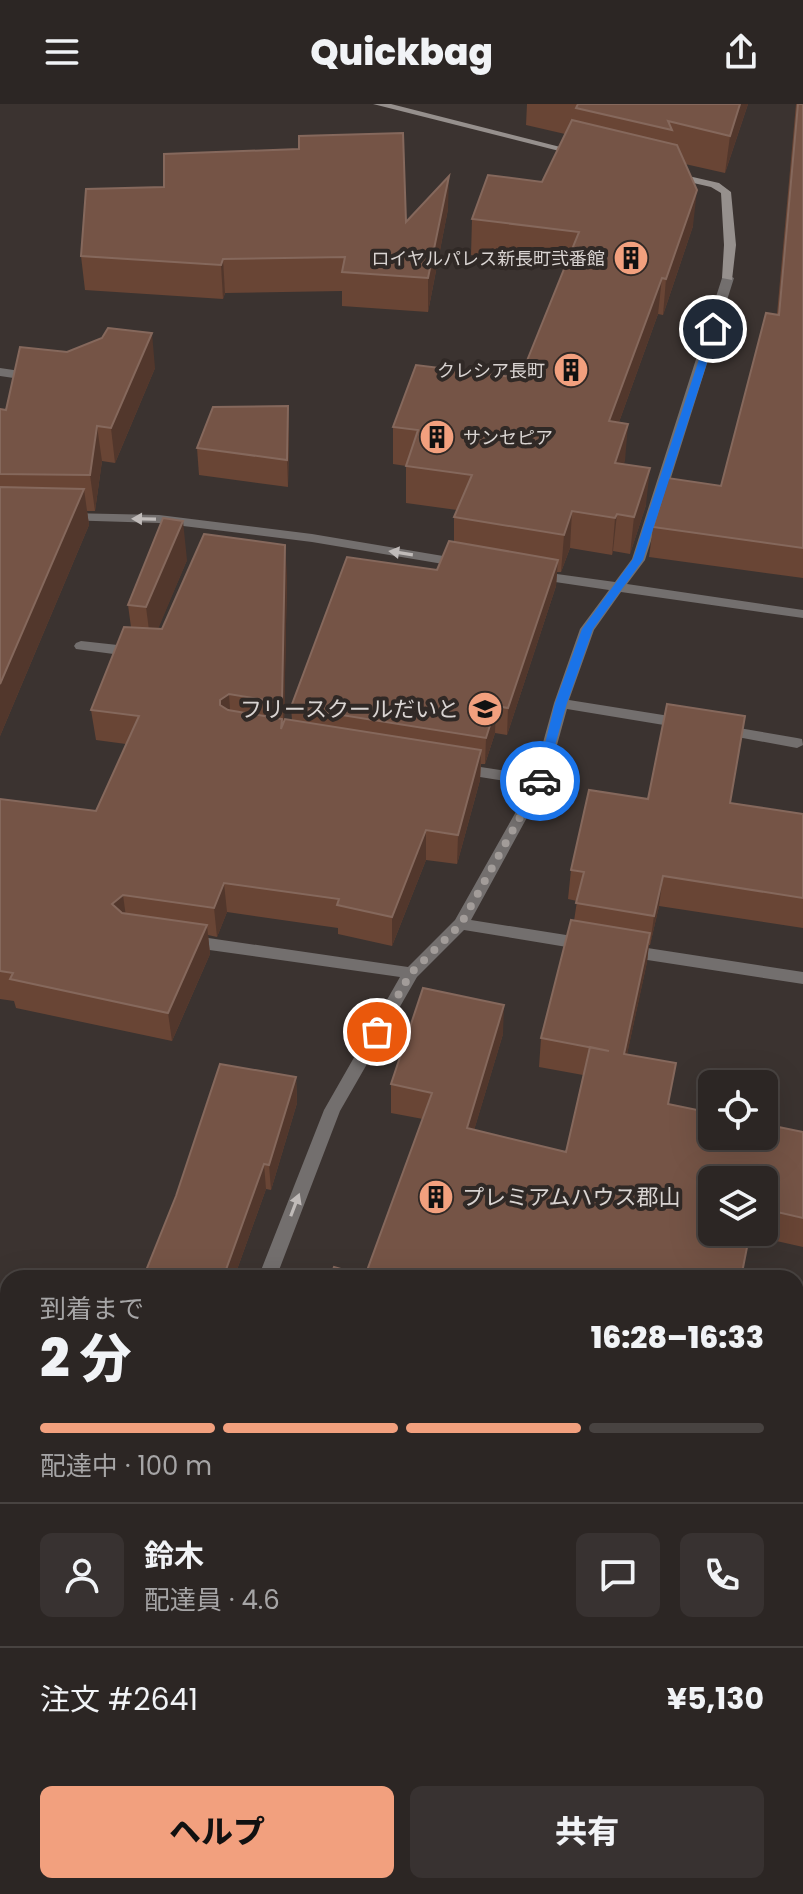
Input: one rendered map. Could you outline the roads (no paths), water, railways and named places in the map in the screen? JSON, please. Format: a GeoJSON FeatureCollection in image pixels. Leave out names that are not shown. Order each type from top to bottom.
{"type":"FeatureCollection","features":[{"type":"Feature","properties":{"kind":"street"},"geometry":{"type":"LineString","coordinates":[[378,104],[592,156]]}},
{"type":"Feature","properties":{"kind":"street"},"geometry":{"type":"LineString","coordinates":[[270,1270],[332,1110],[411,973],[461,924],[540,781],[561,703],[587,629],[638,560],[728,278],[726,192],[715,185],[653,171]]}},
{"type":"Feature","properties":{"kind":"street"},"geometry":{"type":"LineString","coordinates":[[0,372],[42,377]]}},
{"type":"Feature","properties":{"kind":"street"},"geometry":{"type":"LineString","coordinates":[[55,517],[159,519],[312,538],[479,566]]}},
{"type":"Feature","properties":{"kind":"street"},"geometry":{"type":"LineString","coordinates":[[206,540],[212,526]]}},
{"type":"Feature","properties":{"kind":"street"},"geometry":{"type":"LineString","coordinates":[[525,574],[803,614]]}},
{"type":"Feature","properties":{"kind":"street"},"geometry":{"type":"LineString","coordinates":[[81,646],[158,654]]}},
{"type":"Feature","properties":{"kind":"street"},"geometry":{"type":"LineString","coordinates":[[561,703],[797,743]]}},
{"type":"Feature","properties":{"kind":"street"},"geometry":{"type":"LineString","coordinates":[[447,766],[540,781]]}},
{"type":"Feature","properties":{"kind":"street"},"geometry":{"type":"LineString","coordinates":[[461,924],[803,978]]}},
{"type":"Feature","properties":{"kind":"street"},"geometry":{"type":"LineString","coordinates":[[174,939],[411,973]]}},
{"type":"Feature","properties":{"kind":"place","name":"ロイヤルパレス新長町弐番館"},"geometry":{"type":"Point","coordinates":[631,258]}},
{"type":"Feature","properties":{"kind":"place","name":"クレシア長町"},"geometry":{"type":"Point","coordinates":[571,370]}},
{"type":"Feature","properties":{"kind":"place","name":"サンセピア"},"geometry":{"type":"Point","coordinates":[437,437]}},
{"type":"Feature","properties":{"kind":"place","name":"フリースクールだいと"},"geometry":{"type":"Point","coordinates":[485,709]}},
{"type":"Feature","properties":{"kind":"place","name":"プレミアムハウス郡山"},"geometry":{"type":"Point","coordinates":[436,1197]}}]}
